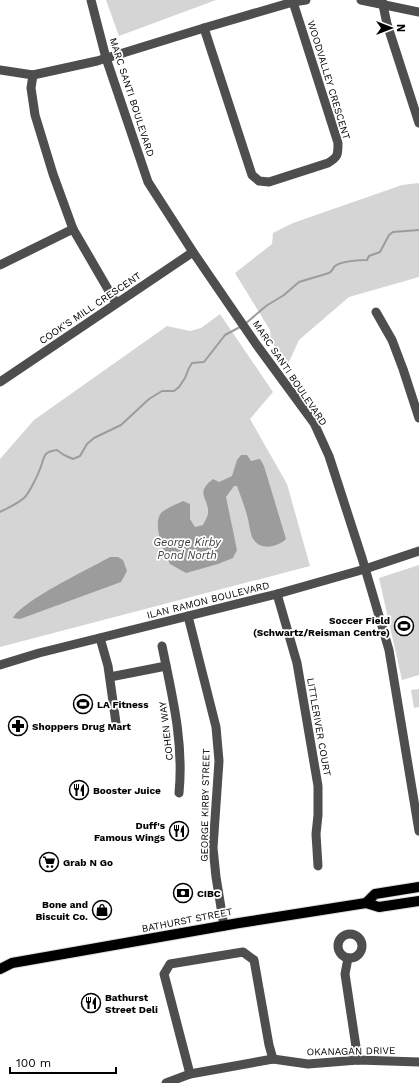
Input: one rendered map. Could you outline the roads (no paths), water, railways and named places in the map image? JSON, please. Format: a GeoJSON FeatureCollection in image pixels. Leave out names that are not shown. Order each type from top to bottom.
{"type":"FeatureCollection","features":[{"type":"Feature","properties":{"kind":"main road","name":"BATHURST STREET"},"geometry":{"type":"LineString","coordinates":[[366,903],[376,894],[419,887]]}},
{"type":"Feature","properties":{"kind":"main road","name":"BATHURST STREET"},"geometry":{"type":"LineString","coordinates":[[0,969],[12,963],[224,926],[366,903],[379,907],[419,900]]}},
{"type":"Feature","properties":{"kind":"main road","name":"BATHURST STREET"},"geometry":{"type":"LineString","coordinates":[[0,960],[12,963]]}},
{"type":"Feature","properties":{"kind":"street","name":"MARC SANTI BOULEVARD"},"geometry":{"type":"LineString","coordinates":[[91,0],[106,58],[148,182],[193,252],[256,344],[314,423],[329,456],[389,650],[419,832]]}},
{"type":"Feature","properties":{"kind":"street"},"geometry":{"type":"LineString","coordinates":[[0,70],[33,74],[106,58],[293,2],[306,0]]}},
{"type":"Feature","properties":{"kind":"street"},"geometry":{"type":"LineString","coordinates":[[361,0],[382,2],[419,12]]}},
{"type":"Feature","properties":{"kind":"street","name":"WOODVALLEY CRESCENT"},"geometry":{"type":"LineString","coordinates":[[204,28],[252,175],[259,181],[269,182],[328,164],[336,158],[338,152],[338,143],[293,2]]}},
{"type":"Feature","properties":{"kind":"street"},"geometry":{"type":"LineString","coordinates":[[382,2],[387,24],[419,123]]}},
{"type":"Feature","properties":{"kind":"street"},"geometry":{"type":"LineString","coordinates":[[33,74],[31,88],[35,115],[53,174],[73,229],[116,303]]}},
{"type":"Feature","properties":{"kind":"street"},"geometry":{"type":"LineString","coordinates":[[0,266],[73,229]]}},
{"type":"Feature","properties":{"kind":"street","name":"COOK'S MILL CRESCENT"},"geometry":{"type":"LineString","coordinates":[[0,382],[193,252]]}},
{"type":"Feature","properties":{"kind":"street"},"geometry":{"type":"LineString","coordinates":[[376,312],[392,340],[419,418]]}},
{"type":"Feature","properties":{"kind":"street","name":"ILAN RAMON BOULEVARD"},"geometry":{"type":"LineString","coordinates":[[0,665],[39,653],[277,594],[365,569],[419,551]]}},
{"type":"Feature","properties":{"kind":"street","name":"LITTLERIVER COURT"},"geometry":{"type":"LineString","coordinates":[[277,594],[297,663],[317,779],[318,815],[316,850],[318,866]]}},
{"type":"Feature","properties":{"kind":"street","name":"GEORGE KIRBY STREET"},"geometry":{"type":"LineString","coordinates":[[188,616],[216,727],[219,761],[213,848],[224,926]]}},
{"type":"Feature","properties":{"kind":"street"},"geometry":{"type":"LineString","coordinates":[[100,638],[110,677],[116,723]]}},
{"type":"Feature","properties":{"kind":"street","name":"COHEN WAY"},"geometry":{"type":"LineString","coordinates":[[162,646],[178,726],[181,771],[179,793]]}},
{"type":"Feature","properties":{"kind":"street"},"geometry":{"type":"LineString","coordinates":[[110,677],[166,666]]}},
{"type":"Feature","properties":{"kind":"street"},"geometry":{"type":"LineString","coordinates":[[190,1074],[164,974],[170,964],[243,952],[254,960],[273,1059]]}},
{"type":"Feature","properties":{"kind":"street"},"geometry":{"type":"LineString","coordinates":[[348,958],[346,974],[358,1060]]}},
{"type":"Feature","properties":{"kind":"street","name":"OKANAGAN DRIVE"},"geometry":{"type":"LineString","coordinates":[[166,1083],[190,1074],[273,1059],[308,1064],[358,1060],[419,1062]]}},
{"type":"Feature","properties":{"kind":"water","name":"George Kirby Pond North"},"geometry":{"type":"Polygon","coordinates":[[[241,455],[247,455],[251,461],[260,459],[264,466],[286,539],[268,547],[255,541],[252,537],[246,510],[237,486],[234,486],[226,497],[237,550],[233,558],[186,573],[170,564],[165,553],[158,531],[161,513],[183,501],[190,504],[190,519],[195,527],[203,525],[208,513],[203,492],[204,488],[213,479],[219,482],[232,476],[237,460],[241,455]]]}},
{"type":"Feature","properties":{"kind":"water"},"geometry":{"type":"Polygon","coordinates":[[[110,557],[118,557],[123,560],[127,571],[121,582],[20,619],[13,618],[29,603],[43,594],[110,557]]]}},
{"type":"Feature","properties":{"kind":"waterway"},"geometry":{"type":"LineString","coordinates":[[245,324],[266,306],[284,295],[299,282],[329,273],[338,264],[367,260],[369,256],[380,252],[389,235],[393,232],[419,230]]}},
{"type":"Feature","properties":{"kind":"waterway"},"geometry":{"type":"LineString","coordinates":[[0,512],[16,504],[25,497],[35,480],[46,454],[57,450],[73,459],[80,456],[87,444],[94,438],[121,425],[149,399],[162,391],[174,391],[179,387],[192,363],[204,362],[225,335],[240,327]]}},
{"type":"Feature","properties":{"kind":"place","name":"Soccer Field (Schwartz/Reisman Centre)"},"geometry":{"type":"Point","coordinates":[404,626]}},
{"type":"Feature","properties":{"kind":"place","name":"LA Fitness"},"geometry":{"type":"Point","coordinates":[83,704]}},
{"type":"Feature","properties":{"kind":"place","name":"Shoppers Drug Mart"},"geometry":{"type":"Point","coordinates":[18,726]}},
{"type":"Feature","properties":{"kind":"place","name":"Booster Juice"},"geometry":{"type":"Point","coordinates":[79,790]}},
{"type":"Feature","properties":{"kind":"place","name":"Duff's Famous Wings"},"geometry":{"type":"Point","coordinates":[179,831]}},
{"type":"Feature","properties":{"kind":"place","name":"Grab N Go"},"geometry":{"type":"Point","coordinates":[49,862]}},
{"type":"Feature","properties":{"kind":"place","name":"CIBC"},"geometry":{"type":"Point","coordinates":[183,893]}},
{"type":"Feature","properties":{"kind":"place","name":"Bone and Biscuit Co."},"geometry":{"type":"Point","coordinates":[102,910]}},
{"type":"Feature","properties":{"kind":"place","name":"Bathurst Street Deli"},"geometry":{"type":"Point","coordinates":[91,1003]}}]}
